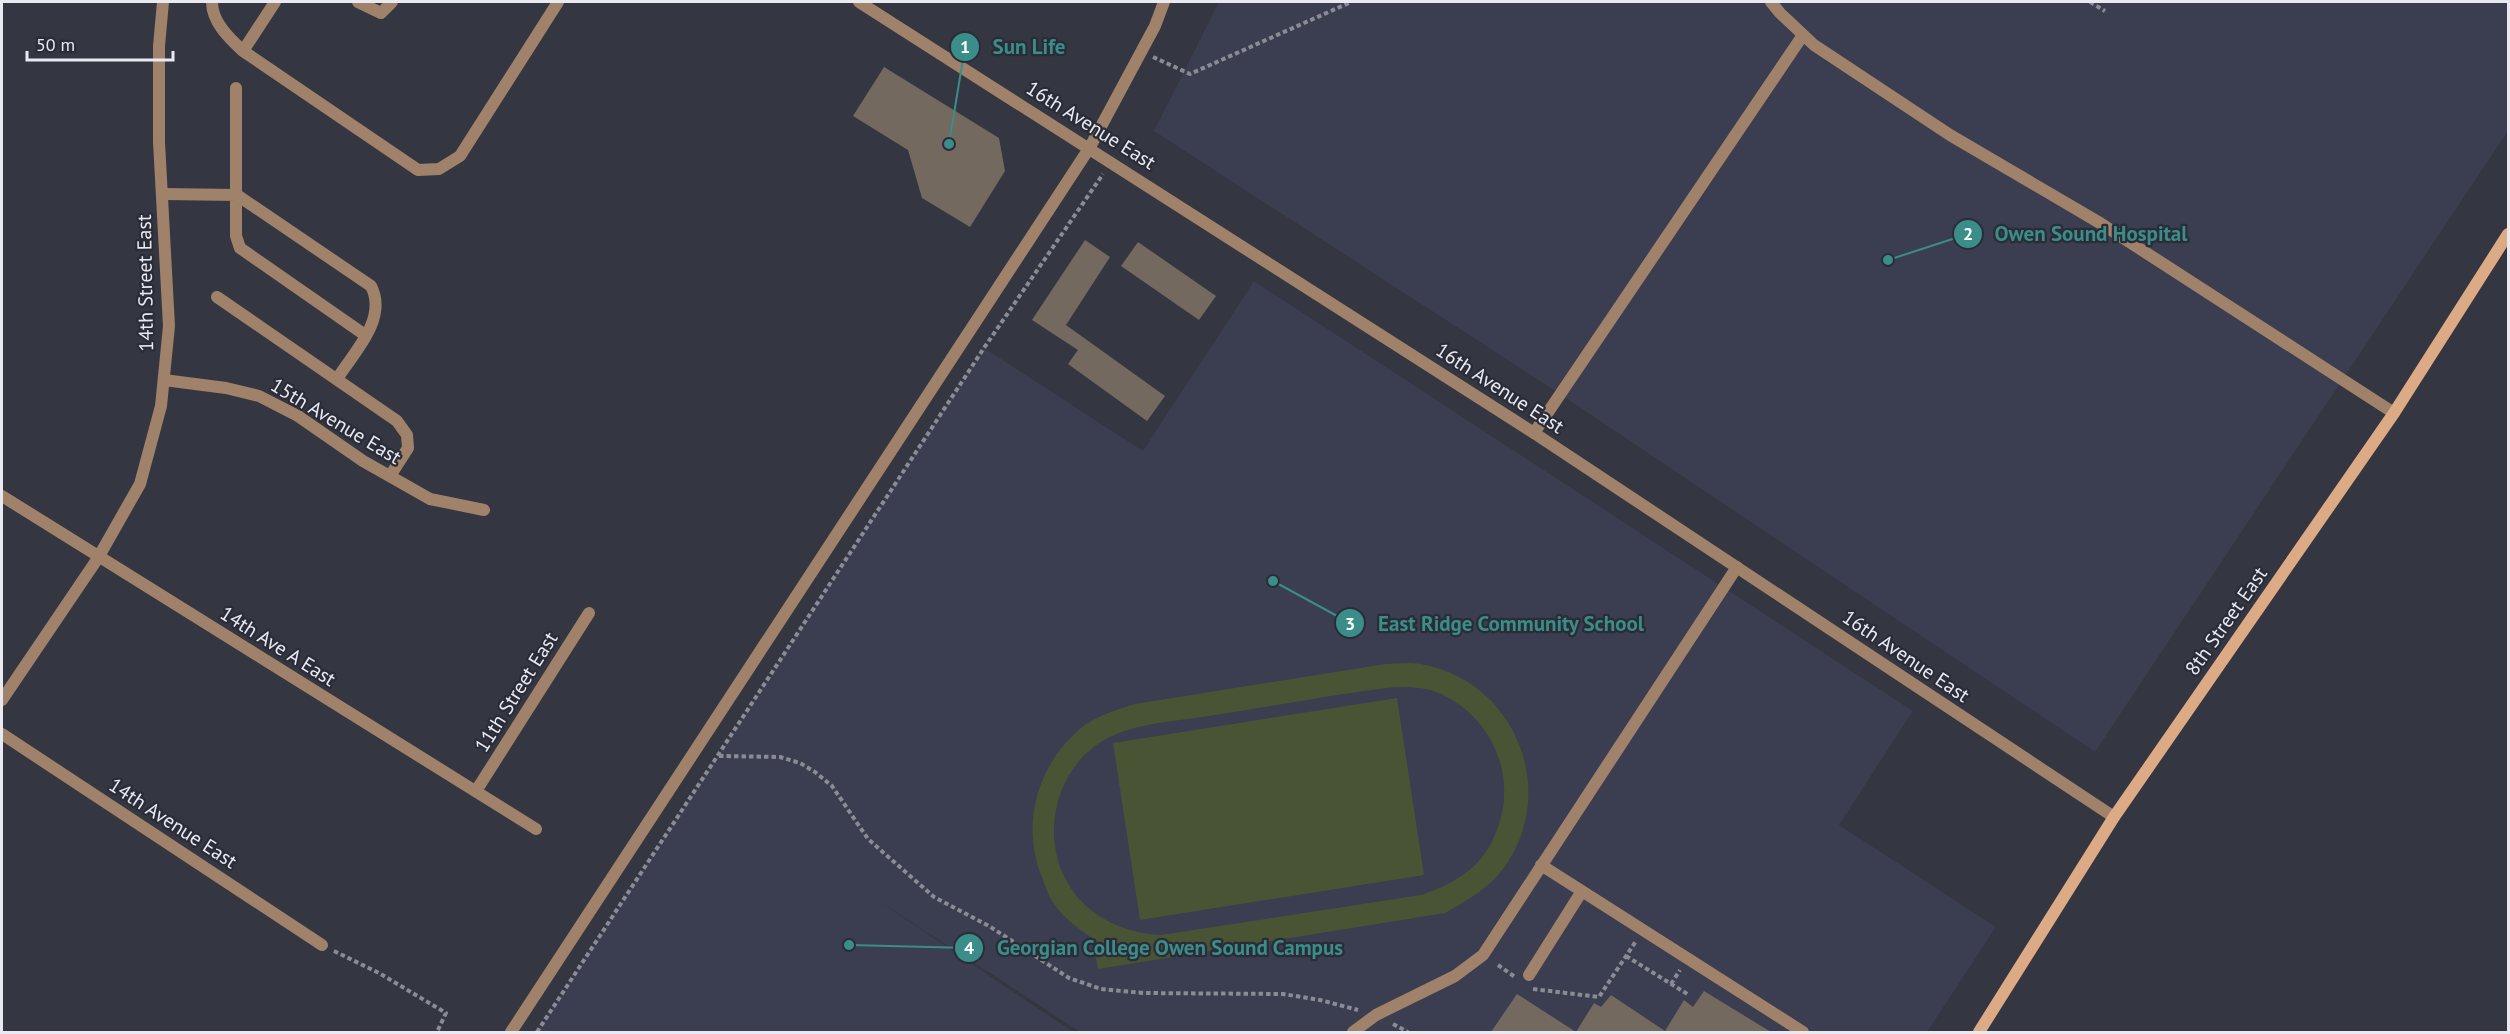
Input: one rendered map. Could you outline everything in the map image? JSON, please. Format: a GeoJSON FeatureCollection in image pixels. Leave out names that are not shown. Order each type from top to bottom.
{"type":"FeatureCollection","features":[{"type":"Feature","properties":{"kind":"main road","name":"8th Street East"},"geometry":{"type":"LineString","coordinates":[[1979,1032],[2114,817],[2394,413],[2508,234]]}},
{"type":"Feature","properties":{"kind":"street","name":"14th Street East"},"geometry":{"type":"LineString","coordinates":[[2,700],[98,558],[140,484],[161,406],[169,326],[159,142],[159,46],[163,2]]}},
{"type":"Feature","properties":{"kind":"street"},"geometry":{"type":"LineString","coordinates":[[212,2],[212,12],[228,38],[243,51],[418,170],[439,169],[460,156],[558,2]]}},
{"type":"Feature","properties":{"kind":"street"},"geometry":{"type":"LineString","coordinates":[[243,51],[275,2]]}},
{"type":"Feature","properties":{"kind":"street"},"geometry":{"type":"LineString","coordinates":[[358,2],[381,13],[392,2]]}},
{"type":"Feature","properties":{"kind":"street","name":"16th Avenue East"},"geometry":{"type":"LineString","coordinates":[[859,2],[1090,147],[1534,433],[2114,817]]}},
{"type":"Feature","properties":{"kind":"street"},"geometry":{"type":"LineString","coordinates":[[511,1032],[1090,147],[1155,26],[1164,2]]}},
{"type":"Feature","properties":{"kind":"street"},"geometry":{"type":"LineString","coordinates":[[1771,2],[1814,45],[1950,135],[2100,223],[2394,413]]}},
{"type":"Feature","properties":{"kind":"street"},"geometry":{"type":"LineString","coordinates":[[1534,433],[1803,35]]}},
{"type":"Feature","properties":{"kind":"street"},"geometry":{"type":"LineString","coordinates":[[236,88],[236,236],[240,248],[365,335]]}},
{"type":"Feature","properties":{"kind":"street"},"geometry":{"type":"LineString","coordinates":[[163,194],[237,195],[371,286],[376,296],[377,308],[372,325],[337,379]]}},
{"type":"Feature","properties":{"kind":"street"},"geometry":{"type":"LineString","coordinates":[[217,297],[397,421],[407,435],[408,448],[390,476]]}},
{"type":"Feature","properties":{"kind":"street","name":"15th Avenue East"},"geometry":{"type":"LineString","coordinates":[[164,380],[226,388],[259,396],[298,416],[363,461],[430,499],[484,510]]}},
{"type":"Feature","properties":{"kind":"street","name":"14th Ave A East"},"geometry":{"type":"LineString","coordinates":[[2,496],[98,558],[536,829]]}},
{"type":"Feature","properties":{"kind":"street"},"geometry":{"type":"LineString","coordinates":[[1353,1032],[1376,1015],[1455,975],[1483,955],[1737,567]]}},
{"type":"Feature","properties":{"kind":"street","name":"11th Street East"},"geometry":{"type":"LineString","coordinates":[[476,791],[589,613]]}},
{"type":"Feature","properties":{"kind":"street","name":"14th Avenue East"},"geometry":{"type":"LineString","coordinates":[[2,734],[322,945]]}},
{"type":"Feature","properties":{"kind":"street"},"geometry":{"type":"LineString","coordinates":[[1541,865],[1800,1032]]}},
{"type":"Feature","properties":{"kind":"street"},"geometry":{"type":"LineString","coordinates":[[1525,979],[1582,891]]}},
{"type":"Feature","properties":{"kind":"path"},"geometry":{"type":"LineString","coordinates":[[1141,51],[1190,74],[1351,2]]}},
{"type":"Feature","properties":{"kind":"path"},"geometry":{"type":"LineString","coordinates":[[2090,2],[2105,11]]}},
{"type":"Feature","properties":{"kind":"path"},"geometry":{"type":"LineString","coordinates":[[537,1032],[984,348],[1106,171]]}},
{"type":"Feature","properties":{"kind":"path"},"geometry":{"type":"LineString","coordinates":[[718,756],[780,757],[800,763],[815,772],[832,786],[868,839],[934,897],[989,926],[1070,978],[1101,989],[1143,993],[1283,994],[1320,1000],[1376,1015]]}},
{"type":"Feature","properties":{"kind":"path"},"geometry":{"type":"LineString","coordinates":[[1530,988],[1599,997],[1643,929]]}},
{"type":"Feature","properties":{"kind":"path"},"geometry":{"type":"LineString","coordinates":[[322,945],[379,973],[446,1013],[437,1032]]}},
{"type":"Feature","properties":{"kind":"path"},"geometry":{"type":"LineString","coordinates":[[1626,956],[1689,995]]}},
{"type":"Feature","properties":{"kind":"path"},"geometry":{"type":"LineString","coordinates":[[1498,965],[1525,979]]}},
{"type":"Feature","properties":{"kind":"shaded area"},"geometry":{"type":"Polygon","coordinates":[[[1219,2],[2508,2],[2508,131],[2095,752],[1551,388],[1154,131],[1219,2]]]}},
{"type":"Feature","properties":{"kind":"shaded area"},"geometry":{"type":"Polygon","coordinates":[[[1254,281],[1913,711],[1839,825],[1996,927],[1927,1032],[1080,1032],[873,897],[1073,1032],[537,1032],[984,348],[1143,451],[1254,281]]]}},
{"type":"Feature","properties":{"kind":"green space"},"geometry":{"type":"Polygon","coordinates":[[[1385,664],[1421,664],[1454,675],[1482,692],[1504,716],[1519,744],[1527,775],[1528,807],[1520,839],[1503,869],[1491,883],[1445,913],[1098,969],[1094,948],[1104,945],[1069,921],[1048,894],[1036,860],[1033,818],[1043,779],[1053,760],[1066,743],[1093,720],[1135,704],[1385,664]],[[1395,687],[1149,725],[1112,736],[1094,747],[1079,761],[1060,796],[1055,816],[1054,836],[1057,857],[1064,876],[1081,901],[1104,919],[1132,930],[1161,935],[1421,895],[1444,886],[1471,869],[1488,849],[1502,811],[1504,790],[1502,770],[1496,750],[1486,732],[1456,702],[1436,692],[1421,688],[1395,687]]]}},
{"type":"Feature","properties":{"kind":"green space"},"geometry":{"type":"Polygon","coordinates":[[[1397,698],[1424,875],[1140,920],[1113,743],[1397,698]]]}},
{"type":"Feature","properties":{"kind":"building"},"geometry":{"type":"Polygon","coordinates":[[[884,67],[999,138],[1005,171],[970,227],[922,198],[908,150],[853,116],[884,67]]]}},
{"type":"Feature","properties":{"kind":"building"},"geometry":{"type":"Polygon","coordinates":[[[1085,240],[1110,257],[1066,325],[1165,396],[1147,421],[1068,364],[1078,350],[1032,320],[1085,240]]]}},
{"type":"Feature","properties":{"kind":"building"},"geometry":{"type":"Polygon","coordinates":[[[1138,242],[1216,296],[1199,320],[1121,266],[1138,242]]]}},
{"type":"Feature","properties":{"kind":"building"},"geometry":{"type":"Polygon","coordinates":[[[1704,991],[1771,1032],[1576,1032],[1594,1003],[1601,1007],[1611,995],[1665,1031],[1684,1000],[1693,1007],[1704,991]]]}},
{"type":"Feature","properties":{"kind":"building"},"geometry":{"type":"Polygon","coordinates":[[[1517,994],[1576,1032],[1491,1032],[1517,994]]]}},
{"type":"Feature","properties":{"kind":"place","name":"Sun Life"},"geometry":{"type":"Point","coordinates":[949,144]}},
{"type":"Feature","properties":{"kind":"place","name":"Owen Sound Hospital"},"geometry":{"type":"Point","coordinates":[1888,260]}},
{"type":"Feature","properties":{"kind":"place","name":"East Ridge Community School"},"geometry":{"type":"Point","coordinates":[1273,581]}},
{"type":"Feature","properties":{"kind":"place","name":"Georgian College Owen Sound Campus"},"geometry":{"type":"Point","coordinates":[849,945]}}]}
